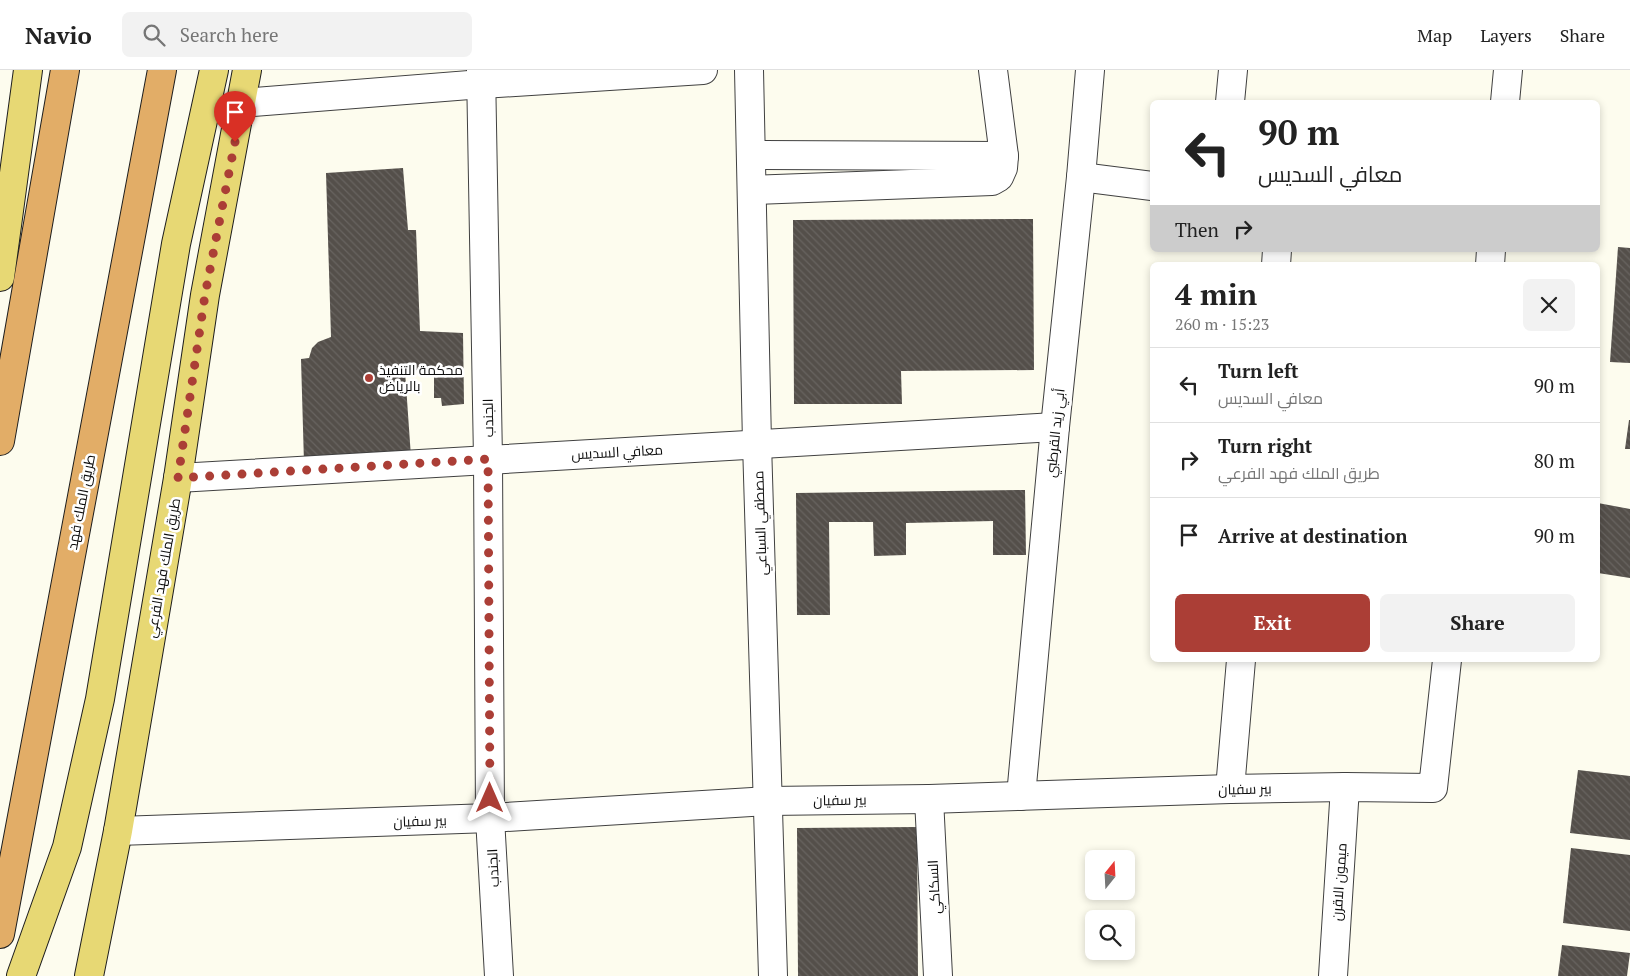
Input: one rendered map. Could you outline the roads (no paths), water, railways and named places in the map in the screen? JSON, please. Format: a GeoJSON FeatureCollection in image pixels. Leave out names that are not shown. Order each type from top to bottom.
{"type":"FeatureCollection","features":[{"type":"Feature","properties":{"kind":"highway"},"geometry":{"type":"LineString","coordinates":[[0,441],[66,70]]}},
{"type":"Feature","properties":{"kind":"highway","name":"طريق الملك فهد"},"geometry":{"type":"LineString","coordinates":[[0,934],[162,70]]}},
{"type":"Feature","properties":{"kind":"main road"},"geometry":{"type":"LineString","coordinates":[[0,277],[28,70]]}},
{"type":"Feature","properties":{"kind":"main road"},"geometry":{"type":"LineString","coordinates":[[21,976],[67,847],[100,699],[176,244],[214,70]]}},
{"type":"Feature","properties":{"kind":"main road","name":"طريق الملك فهد الفرعي"},"geometry":{"type":"LineString","coordinates":[[89,976],[118,831],[178,478],[205,295],[247,70]]}},
{"type":"Feature","properties":{"kind":"street"},"geometry":{"type":"LineString","coordinates":[[242,103],[482,77],[703,70]]}},
{"type":"Feature","properties":{"kind":"street","name":"مصطفي السباعي"},"geometry":{"type":"LineString","coordinates":[[750,70],[757,443],[773,976]]}},
{"type":"Feature","properties":{"kind":"street"},"geometry":{"type":"LineString","coordinates":[[752,190],[992,181],[999,177],[1003,168],[1004,156],[993,70]]}},
{"type":"Feature","properties":{"kind":"street","name":"أبي زيد القرطبي"},"geometry":{"type":"LineString","coordinates":[[1021,796],[1055,427],[1082,177],[1090,70]]}},
{"type":"Feature","properties":{"kind":"street"},"geometry":{"type":"LineString","coordinates":[[1230,100],[1233,70]]}},
{"type":"Feature","properties":{"kind":"street"},"geometry":{"type":"LineString","coordinates":[[1505,100],[1508,70]]}},
{"type":"Feature","properties":{"kind":"street","name":"الجندب"},"geometry":{"type":"LineString","coordinates":[[482,77],[488,459],[490,818],[499,976]]}},
{"type":"Feature","properties":{"kind":"street"},"geometry":{"type":"LineString","coordinates":[[752,155],[1004,156]]}},
{"type":"Feature","properties":{"kind":"street"},"geometry":{"type":"LineString","coordinates":[[1082,177],[1150,186]]}},
{"type":"Feature","properties":{"kind":"street","name":"معافي السديس"},"geometry":{"type":"LineString","coordinates":[[178,478],[1055,427]]}},
{"type":"Feature","properties":{"kind":"street"},"geometry":{"type":"LineString","coordinates":[[1230,789],[1241,662]]}},
{"type":"Feature","properties":{"kind":"street","name":"بير سفيان"},"geometry":{"type":"LineString","coordinates":[[118,831],[490,818],[768,801],[929,799],[1230,789],[1434,788],[1447,662]]}},
{"type":"Feature","properties":{"kind":"street","name":"ميمون الاقرن"},"geometry":{"type":"LineString","coordinates":[[1333,976],[1345,787]]}},
{"type":"Feature","properties":{"kind":"street","name":"السكاكي"},"geometry":{"type":"LineString","coordinates":[[929,799],[938,976]]}},
{"type":"Feature","properties":{"kind":"place","name":"محكمة التنفيذ بالرياض"},"geometry":{"type":"Point","coordinates":[369,378]}}]}
